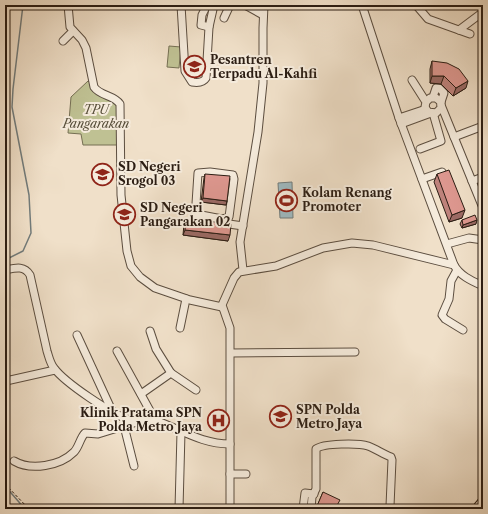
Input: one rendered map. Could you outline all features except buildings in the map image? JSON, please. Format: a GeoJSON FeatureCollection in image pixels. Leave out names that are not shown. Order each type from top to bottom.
{"type":"FeatureCollection","features":[{"type":"Feature","properties":{"kind":"highway"},"geometry":{"type":"LineString","coordinates":[[478,509],[483,503]]}},
{"type":"Feature","properties":{"kind":"street"},"geometry":{"type":"LineString","coordinates":[[68,5],[70,24],[73,31],[82,40],[86,48],[94,87],[98,92],[114,98],[120,104],[121,195],[131,266],[140,277],[155,288],[186,299],[222,307]]}},
{"type":"Feature","properties":{"kind":"street"},"geometry":{"type":"LineString","coordinates":[[180,5],[185,70],[192,82],[202,82],[206,78],[210,15],[214,5]]}},
{"type":"Feature","properties":{"kind":"street"},"geometry":{"type":"LineString","coordinates":[[207,5],[202,15],[201,25],[209,27]]}},
{"type":"Feature","properties":{"kind":"street"},"geometry":{"type":"LineString","coordinates":[[224,18],[230,5]]}},
{"type":"Feature","properties":{"kind":"street"},"geometry":{"type":"LineString","coordinates":[[245,5],[264,15]]}},
{"type":"Feature","properties":{"kind":"street"},"geometry":{"type":"LineString","coordinates":[[243,270],[240,247],[263,90],[264,5]]}},
{"type":"Feature","properties":{"kind":"street"},"geometry":{"type":"LineString","coordinates":[[362,5],[400,121],[455,267],[449,300],[442,315],[445,319],[463,330]]}},
{"type":"Feature","properties":{"kind":"street"},"geometry":{"type":"LineString","coordinates":[[416,5],[428,19],[470,34]]}},
{"type":"Feature","properties":{"kind":"street"},"geometry":{"type":"LineString","coordinates":[[459,30],[483,12]]}},
{"type":"Feature","properties":{"kind":"street"},"geometry":{"type":"LineString","coordinates":[[202,15],[210,15]]}},
{"type":"Feature","properties":{"kind":"street"},"geometry":{"type":"LineString","coordinates":[[63,41],[73,31]]}},
{"type":"Feature","properties":{"kind":"street"},"geometry":{"type":"LineString","coordinates":[[412,80],[429,109],[441,141],[420,149]]}},
{"type":"Feature","properties":{"kind":"street"},"geometry":{"type":"LineString","coordinates":[[429,109],[433,97],[441,104],[483,208]]}},
{"type":"Feature","properties":{"kind":"street"},"geometry":{"type":"LineString","coordinates":[[400,121],[429,109],[439,111],[441,104]]}},
{"type":"Feature","properties":{"kind":"street"},"geometry":{"type":"LineString","coordinates":[[454,137],[483,126]]}},
{"type":"Feature","properties":{"kind":"street"},"geometry":{"type":"LineString","coordinates":[[186,220],[195,217],[222,219],[229,217],[234,179],[233,176],[210,172],[198,173],[195,217]]}},
{"type":"Feature","properties":{"kind":"street"},"geometry":{"type":"LineString","coordinates":[[422,179],[442,172]]}},
{"type":"Feature","properties":{"kind":"street"},"geometry":{"type":"LineString","coordinates":[[472,181],[483,177]]}},
{"type":"Feature","properties":{"kind":"street"},"geometry":{"type":"LineString","coordinates":[[195,217],[244,226]]}},
{"type":"Feature","properties":{"kind":"street"},"geometry":{"type":"LineString","coordinates":[[448,246],[469,238],[483,240]]}},
{"type":"Feature","properties":{"kind":"street"},"geometry":{"type":"LineString","coordinates":[[230,509],[229,324],[222,307],[234,278],[243,270],[276,266],[323,248],[352,243],[373,245],[455,267],[483,286]]}},
{"type":"Feature","properties":{"kind":"street"},"geometry":{"type":"LineString","coordinates":[[448,246],[469,243],[483,244]]}},
{"type":"Feature","properties":{"kind":"street"},"geometry":{"type":"LineString","coordinates":[[5,270],[20,268],[28,271],[47,352],[56,370],[113,414],[132,420],[154,420],[204,441],[230,444]]}},
{"type":"Feature","properties":{"kind":"street"},"geometry":{"type":"LineString","coordinates":[[180,328],[186,299]]}},
{"type":"Feature","properties":{"kind":"street"},"geometry":{"type":"LineString","coordinates":[[150,331],[156,349],[171,373],[196,390]]}},
{"type":"Feature","properties":{"kind":"street"},"geometry":{"type":"LineString","coordinates":[[77,335],[113,414]]}},
{"type":"Feature","properties":{"kind":"street"},"geometry":{"type":"LineString","coordinates":[[117,351],[154,420]]}},
{"type":"Feature","properties":{"kind":"street"},"geometry":{"type":"LineString","coordinates":[[230,353],[355,352]]}},
{"type":"Feature","properties":{"kind":"street"},"geometry":{"type":"LineString","coordinates":[[6,381],[56,370]]}},
{"type":"Feature","properties":{"kind":"street"},"geometry":{"type":"LineString","coordinates":[[141,394],[171,373]]}},
{"type":"Feature","properties":{"kind":"street"},"geometry":{"type":"LineString","coordinates":[[14,461],[30,466],[46,466],[69,456],[75,450],[85,433],[98,434],[141,421]]}},
{"type":"Feature","properties":{"kind":"street"},"geometry":{"type":"LineString","coordinates":[[124,426],[134,466]]}},
{"type":"Feature","properties":{"kind":"street"},"geometry":{"type":"LineString","coordinates":[[179,509],[181,432]]}},
{"type":"Feature","properties":{"kind":"street"},"geometry":{"type":"LineString","coordinates":[[311,509],[312,497],[316,489],[316,450],[319,447],[354,444],[368,446],[391,457],[390,506],[388,509]]}},
{"type":"Feature","properties":{"kind":"street"},"geometry":{"type":"LineString","coordinates":[[230,474],[246,474]]}},
{"type":"Feature","properties":{"kind":"street"},"geometry":{"type":"LineString","coordinates":[[303,509],[304,493],[314,494]]}},
{"type":"Feature","properties":{"kind":"path"},"geometry":{"type":"LineString","coordinates":[[5,484],[29,509]]}},
{"type":"Feature","properties":{"kind":"green space"},"geometry":{"type":"Polygon","coordinates":[[[169,46],[181,47],[179,68],[167,67],[169,46]]]}},
{"type":"Feature","properties":{"kind":"green space","name":"TPU Pangarakan"},"geometry":{"type":"Polygon","coordinates":[[[88,81],[113,98],[118,110],[118,145],[83,145],[81,134],[68,133],[71,97],[88,81]]]}},
{"type":"Feature","properties":{"kind":"water","name":"Kolam Renang Promoter"},"geometry":{"type":"Polygon","coordinates":[[[292,182],[293,218],[280,218],[278,183],[292,182]]]}},
{"type":"Feature","properties":{"kind":"waterway"},"geometry":{"type":"LineString","coordinates":[[5,260],[23,251],[31,233],[29,195],[12,107],[23,5]]}},
{"type":"Feature","properties":{"kind":"waterway"},"geometry":{"type":"LineString","coordinates":[[5,486],[25,509]]}},
{"type":"Feature","properties":{"kind":"place","name":"Pesantren Terpadu Al-Kahfi"},"geometry":{"type":"Point","coordinates":[194,67]}},
{"type":"Feature","properties":{"kind":"place","name":"SD Negeri Srogol 03"},"geometry":{"type":"Point","coordinates":[102,174]}},
{"type":"Feature","properties":{"kind":"place","name":"Kolam Renang Promoter"},"geometry":{"type":"Point","coordinates":[286,200]}},
{"type":"Feature","properties":{"kind":"place","name":"SD Negeri Pangarakan 02"},"geometry":{"type":"Point","coordinates":[124,215]}},
{"type":"Feature","properties":{"kind":"place","name":"SPN Polda Metro Jaya"},"geometry":{"type":"Point","coordinates":[281,417]}},
{"type":"Feature","properties":{"kind":"place","name":"Klinik Pratama SPN Polda Metro Jaya"},"geometry":{"type":"Point","coordinates":[218,420]}}]}
